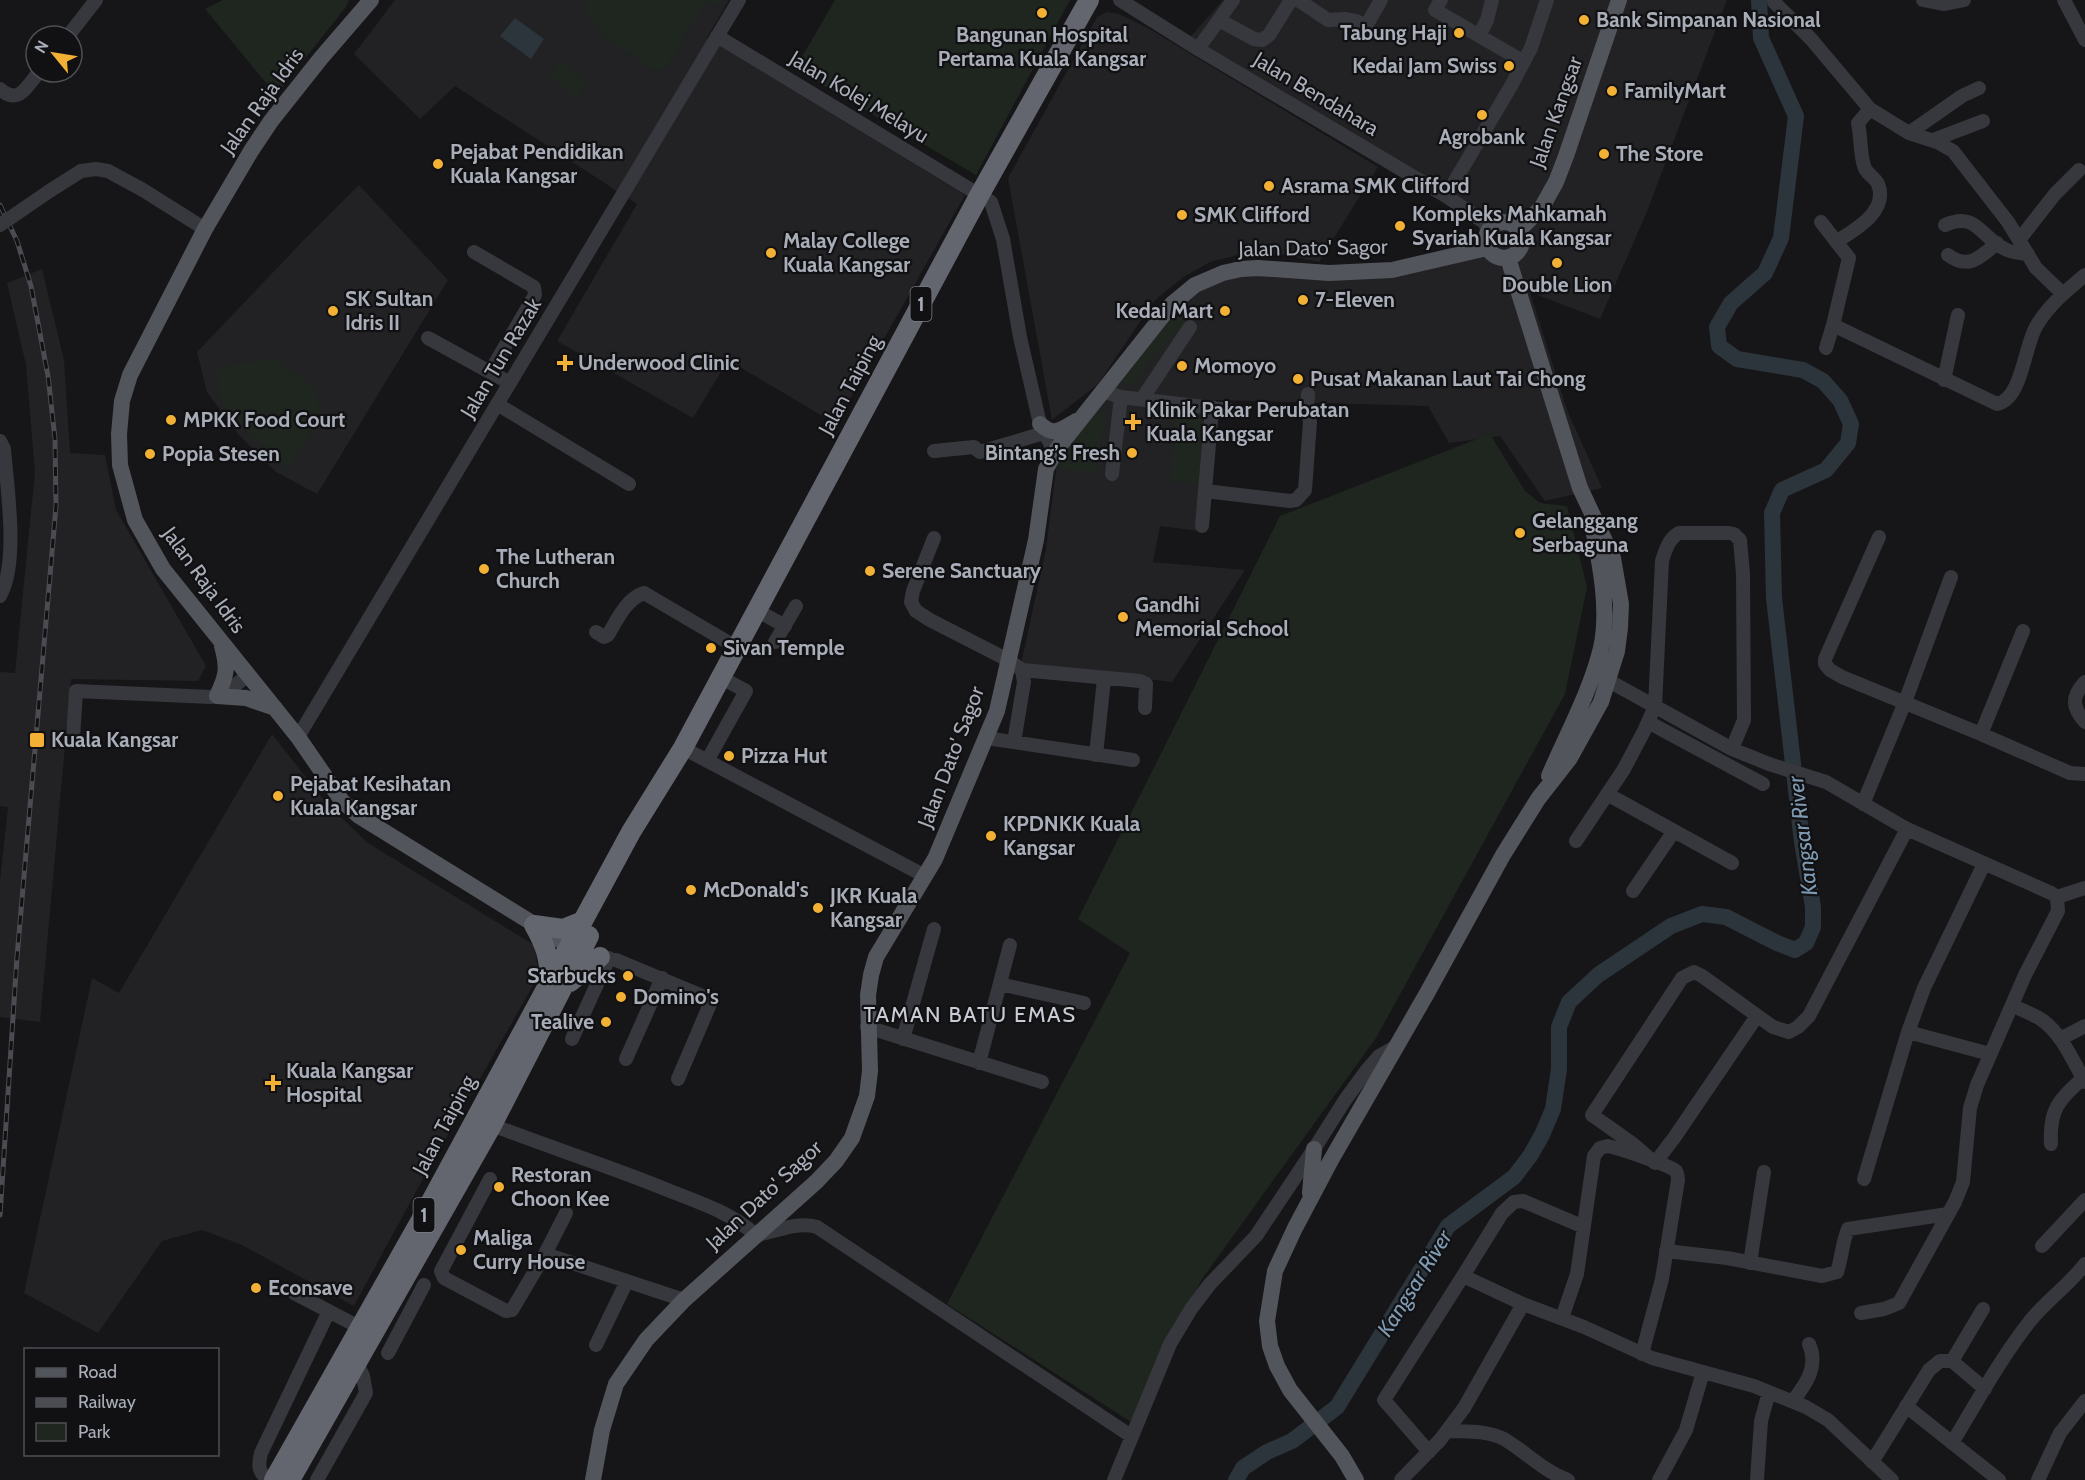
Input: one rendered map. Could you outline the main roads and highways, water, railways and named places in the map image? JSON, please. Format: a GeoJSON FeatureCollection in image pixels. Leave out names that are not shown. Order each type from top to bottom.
{"type":"FeatureCollection","features":[{"type":"Feature","properties":{"kind":"highway","name":"Jalan Taiping"},"geometry":{"type":"LineString","coordinates":[[574,949],[583,921],[631,832],[683,748],[980,194],[1089,0]]}},
{"type":"Feature","properties":{"kind":"highway","name":"Jalan Taiping"},"geometry":{"type":"LineString","coordinates":[[290,1480],[492,1125],[574,949],[641,836],[656,793]]}},
{"type":"Feature","properties":{"kind":"highway"},"geometry":{"type":"LineString","coordinates":[[534,925],[563,929],[583,921]]}},
{"type":"Feature","properties":{"kind":"highway"},"geometry":{"type":"LineString","coordinates":[[534,925],[545,944],[555,987],[604,958]]}},
{"type":"Feature","properties":{"kind":"highway","name":"Jalan Taiping"},"geometry":{"type":"LineString","coordinates":[[274,1480],[555,987]]}},
{"type":"Feature","properties":{"kind":"highway"},"geometry":{"type":"LineString","coordinates":[[421,1220],[445,1194],[456,1190]]}},
{"type":"Feature","properties":{"kind":"main road","name":"Jalan Raja Idris"},"geometry":{"type":"LineString","coordinates":[[371,0],[271,121],[205,229],[130,375],[122,401],[119,434],[120,465],[135,520],[164,568],[298,737],[342,801],[359,816],[574,949]]}},
{"type":"Feature","properties":{"kind":"main road","name":"Jalan Kangsar"},"geometry":{"type":"LineString","coordinates":[[1520,230],[1542,207],[1556,182],[1619,0]]}},
{"type":"Feature","properties":{"kind":"main road"},"geometry":{"type":"LineString","coordinates":[[1506,221],[1520,230],[1521,247],[1513,256],[1496,257],[1487,248],[1485,237],[1495,223],[1506,221]]}},
{"type":"Feature","properties":{"kind":"main road","name":"Jalan Dato' Sagor"},"geometry":{"type":"LineString","coordinates":[[593,1480],[604,1422],[616,1384],[646,1340],[684,1300],[816,1182],[836,1161],[852,1138],[867,1096],[870,1071],[867,1027],[868,995],[876,957],[935,859],[1015,665],[1036,540],[1049,443],[1079,420],[1172,304],[1195,285],[1223,273],[1241,269],[1329,273],[1392,270],[1487,248]]}},
{"type":"Feature","properties":{"kind":"main road"},"geometry":{"type":"LineString","coordinates":[[1356,1480],[1342,1456],[1290,1390],[1277,1366],[1270,1346],[1267,1321],[1275,1271],[1308,1202],[1503,855],[1538,799],[1570,758],[1601,702],[1617,651],[1621,604],[1613,558],[1580,488],[1508,258]]}},
{"type":"Feature","properties":{"kind":"main road"},"geometry":{"type":"LineString","coordinates":[[1049,443],[1047,430],[1053,432],[1079,420]]}},
{"type":"Feature","properties":{"kind":"main road"},"geometry":{"type":"LineString","coordinates":[[1538,799],[1593,672],[1601,647],[1604,603],[1591,515]]}},
{"type":"Feature","properties":{"kind":"main road"},"geometry":{"type":"LineString","coordinates":[[220,640],[227,664],[225,680],[217,696],[246,698],[275,709]]}},
{"type":"Feature","properties":{"kind":"main road"},"geometry":{"type":"LineString","coordinates":[[1308,1202],[1314,1149]]}},
{"type":"Feature","properties":{"kind":"waterway","name":"Kangsar River"},"geometry":{"type":"LineString","coordinates":[[1236,1480],[1243,1468],[1267,1452],[1292,1441],[1337,1407],[1448,1226],[1514,1177],[1530,1156],[1553,1109],[1559,1069],[1559,1027],[1569,1002],[1598,975],[1671,926],[1702,914],[1726,917],[1795,950],[1806,943],[1813,927],[1813,907],[1802,842],[1774,598],[1772,513],[1782,490],[1826,470],[1848,443],[1851,424],[1840,400],[1823,381],[1803,370],[1737,359],[1719,346],[1717,327],[1731,303],[1765,273],[1781,238],[1796,116],[1761,38],[1759,0]]}},
{"type":"Feature","properties":{"kind":"railway"},"geometry":{"type":"LineString","coordinates":[[0,205],[17,241],[31,286],[48,376],[55,439],[56,506],[17,957],[0,1215]]}},
{"type":"Feature","properties":{"kind":"place","name":"Bangunan Hospital Pertama Kuala Kangsar"},"geometry":{"type":"Point","coordinates":[1042,13]}},
{"type":"Feature","properties":{"kind":"place","name":"Bank Simpanan Nasional"},"geometry":{"type":"Point","coordinates":[1584,20]}},
{"type":"Feature","properties":{"kind":"place","name":"Tabung Haji"},"geometry":{"type":"Point","coordinates":[1459,33]}},
{"type":"Feature","properties":{"kind":"place","name":"Kedai Jam Swiss"},"geometry":{"type":"Point","coordinates":[1509,66]}},
{"type":"Feature","properties":{"kind":"place","name":"FamilyMart"},"geometry":{"type":"Point","coordinates":[1612,91]}},
{"type":"Feature","properties":{"kind":"place","name":"Agrobank"},"geometry":{"type":"Point","coordinates":[1482,115]}},
{"type":"Feature","properties":{"kind":"place","name":"The Store"},"geometry":{"type":"Point","coordinates":[1604,154]}},
{"type":"Feature","properties":{"kind":"place","name":"Pejabat Pendidikan Kuala Kangsar"},"geometry":{"type":"Point","coordinates":[438,164]}},
{"type":"Feature","properties":{"kind":"place","name":"Asrama SMK Clifford"},"geometry":{"type":"Point","coordinates":[1269,186]}},
{"type":"Feature","properties":{"kind":"place","name":"SMK Clifford"},"geometry":{"type":"Point","coordinates":[1182,215]}},
{"type":"Feature","properties":{"kind":"place","name":"Kompleks Mahkamah Syariah Kuala Kangsar"},"geometry":{"type":"Point","coordinates":[1400,226]}},
{"type":"Feature","properties":{"kind":"place","name":"Malay College Kuala Kangsar"},"geometry":{"type":"Point","coordinates":[771,253]}},
{"type":"Feature","properties":{"kind":"place","name":"Double Lion"},"geometry":{"type":"Point","coordinates":[1557,263]}},
{"type":"Feature","properties":{"kind":"place","name":"7-Eleven"},"geometry":{"type":"Point","coordinates":[1303,300]}},
{"type":"Feature","properties":{"kind":"place","name":"SK Sultan Idris II"},"geometry":{"type":"Point","coordinates":[333,311]}},
{"type":"Feature","properties":{"kind":"place","name":"Kedai Mart"},"geometry":{"type":"Point","coordinates":[1225,311]}},
{"type":"Feature","properties":{"kind":"place","name":"Underwood Clinic"},"geometry":{"type":"Point","coordinates":[565,363]}},
{"type":"Feature","properties":{"kind":"place","name":"Momoyo"},"geometry":{"type":"Point","coordinates":[1182,366]}},
{"type":"Feature","properties":{"kind":"place","name":"Pusat Makanan Laut Tai Chong"},"geometry":{"type":"Point","coordinates":[1298,379]}},
{"type":"Feature","properties":{"kind":"place","name":"MPKK Food Court"},"geometry":{"type":"Point","coordinates":[171,420]}},
{"type":"Feature","properties":{"kind":"place","name":"Klinik Pakar Perubatan Kuala Kangsar"},"geometry":{"type":"Point","coordinates":[1133,422]}},
{"type":"Feature","properties":{"kind":"place","name":"Bintang’s Fresh"},"geometry":{"type":"Point","coordinates":[1132,453]}},
{"type":"Feature","properties":{"kind":"place","name":"Popia Stesen"},"geometry":{"type":"Point","coordinates":[150,454]}},
{"type":"Feature","properties":{"kind":"place","name":"Gelanggang Serbaguna"},"geometry":{"type":"Point","coordinates":[1520,533]}},
{"type":"Feature","properties":{"kind":"place","name":"The Lutheran Church"},"geometry":{"type":"Point","coordinates":[484,569]}},
{"type":"Feature","properties":{"kind":"place","name":"Serene Sanctuary"},"geometry":{"type":"Point","coordinates":[870,571]}},
{"type":"Feature","properties":{"kind":"place","name":"Gandhi Memorial School"},"geometry":{"type":"Point","coordinates":[1123,617]}},
{"type":"Feature","properties":{"kind":"place","name":"Sivan Temple"},"geometry":{"type":"Point","coordinates":[711,648]}},
{"type":"Feature","properties":{"kind":"place","name":"Kuala Kangsar"},"geometry":{"type":"Point","coordinates":[37,740]}},
{"type":"Feature","properties":{"kind":"place","name":"Pizza Hut"},"geometry":{"type":"Point","coordinates":[729,756]}},
{"type":"Feature","properties":{"kind":"place","name":"Pejabat Kesihatan Kuala Kangsar"},"geometry":{"type":"Point","coordinates":[278,796]}},
{"type":"Feature","properties":{"kind":"place","name":"KPDNKK Kuala Kangsar"},"geometry":{"type":"Point","coordinates":[991,836]}},
{"type":"Feature","properties":{"kind":"place","name":"McDonald's"},"geometry":{"type":"Point","coordinates":[691,890]}},
{"type":"Feature","properties":{"kind":"place","name":"JKR Kuala Kangsar"},"geometry":{"type":"Point","coordinates":[818,908]}},
{"type":"Feature","properties":{"kind":"place","name":"Starbucks"},"geometry":{"type":"Point","coordinates":[628,976]}},
{"type":"Feature","properties":{"kind":"place","name":"Domino's"},"geometry":{"type":"Point","coordinates":[621,997]}},
{"type":"Feature","properties":{"kind":"place","name":"Tealive"},"geometry":{"type":"Point","coordinates":[606,1022]}},
{"type":"Feature","properties":{"kind":"place","name":"Kuala Kangsar Hospital"},"geometry":{"type":"Point","coordinates":[273,1083]}},
{"type":"Feature","properties":{"kind":"place","name":"Restoran Choon Kee"},"geometry":{"type":"Point","coordinates":[499,1187]}},
{"type":"Feature","properties":{"kind":"place","name":"Maliga Curry House"},"geometry":{"type":"Point","coordinates":[461,1250]}},
{"type":"Feature","properties":{"kind":"place","name":"Econsave"},"geometry":{"type":"Point","coordinates":[256,1288]}},
{"type":"Feature","properties":{"kind":"district","name":"TAMAN BATU EMAS"},"geometry":{"type":"Point","coordinates":[970,1014]}}]}
